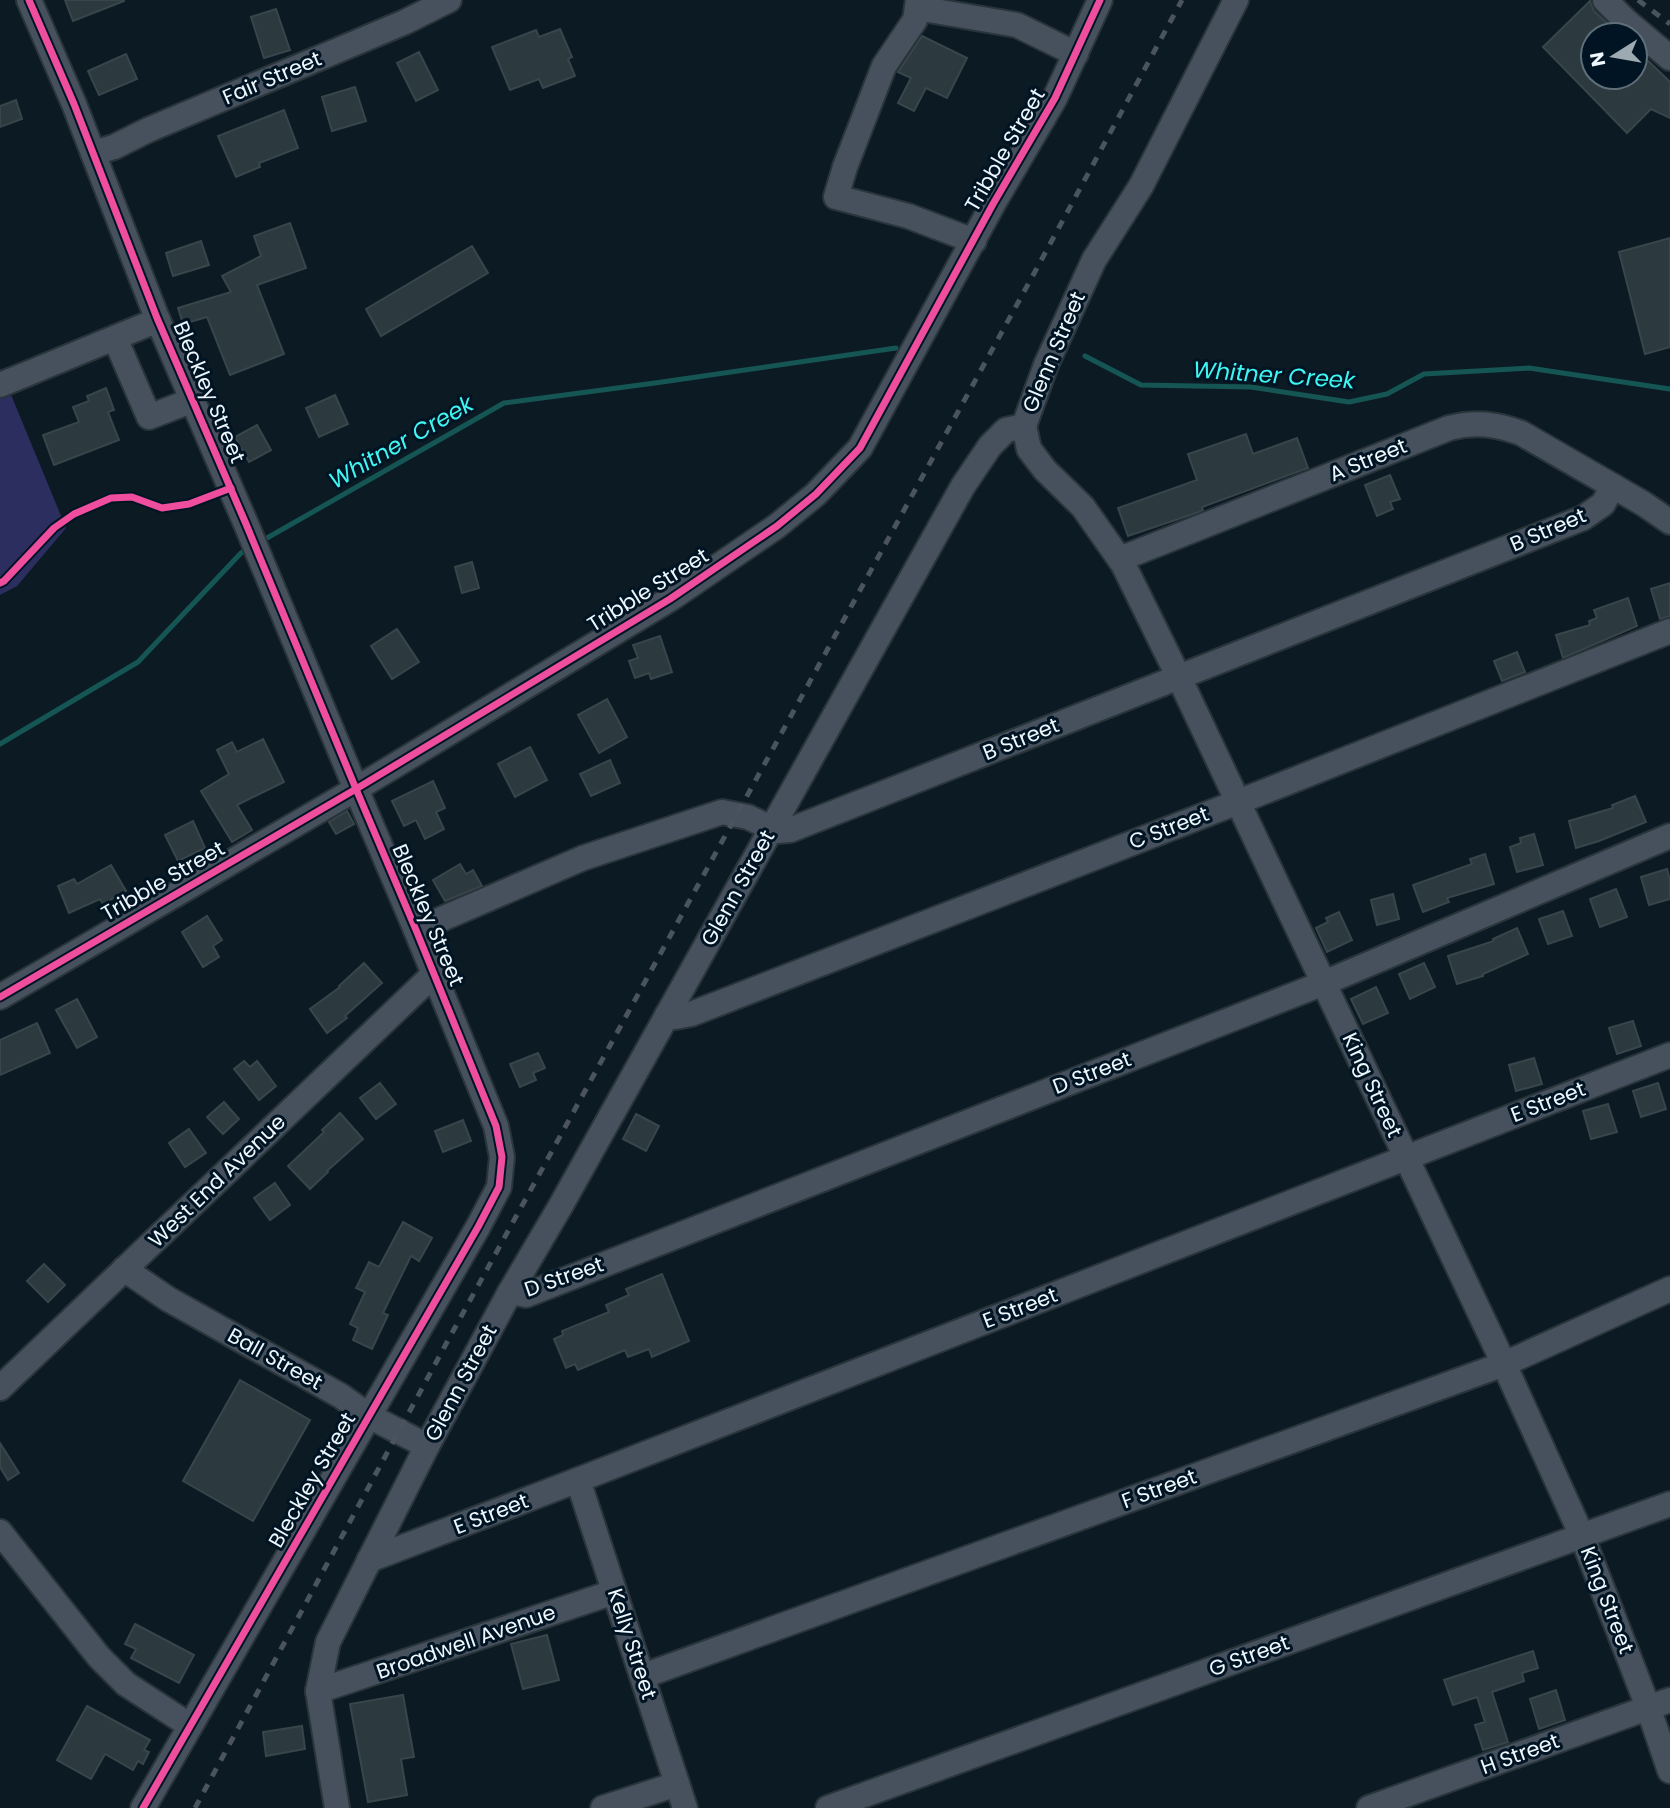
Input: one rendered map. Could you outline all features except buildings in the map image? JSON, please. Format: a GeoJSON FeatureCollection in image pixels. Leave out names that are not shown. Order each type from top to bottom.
{"type":"FeatureCollection","features":[{"type":"Feature","properties":{"kind":"street","name":"Bleckley Street"},"geometry":{"type":"LineString","coordinates":[[29,0],[93,153],[158,320],[434,974],[496,1126],[502,1157],[499,1187],[142,1808]]}},
{"type":"Feature","properties":{"kind":"street","name":"Tribble Street"},"geometry":{"type":"LineString","coordinates":[[0,997],[356,789],[670,599],[777,526],[816,494],[860,448],[993,204],[1055,98],[1100,0]]}},
{"type":"Feature","properties":{"kind":"street","name":"Glenn Street"},"geometry":{"type":"LineString","coordinates":[[337,1808],[318,1691],[328,1642],[427,1447],[510,1292],[560,1208],[963,486],[990,446],[1006,430],[1024,426],[1045,365],[1094,260],[1141,186],[1236,0]]}},
{"type":"Feature","properties":{"kind":"street"},"geometry":{"type":"LineString","coordinates":[[1605,0],[1670,58]]}},
{"type":"Feature","properties":{"kind":"street","name":"Fair Street"},"geometry":{"type":"LineString","coordinates":[[93,153],[114,147],[148,130],[405,22],[445,1]]}},
{"type":"Feature","properties":{"kind":"street"},"geometry":{"type":"LineString","coordinates":[[974,241],[908,216],[836,197],[884,66],[915,20],[918,4],[1017,25],[1076,54]]}},
{"type":"Feature","properties":{"kind":"street"},"geometry":{"type":"LineString","coordinates":[[0,385],[158,320]]}},
{"type":"Feature","properties":{"kind":"street"},"geometry":{"type":"LineString","coordinates":[[115,338],[149,417],[193,400]]}},
{"type":"Feature","properties":{"kind":"street","name":"A Street"},"geometry":{"type":"LineString","coordinates":[[1120,559],[1462,424],[1500,425],[1521,433],[1670,522]]}},
{"type":"Feature","properties":{"kind":"street","name":"King Street"},"geometry":{"type":"LineString","coordinates":[[1024,426],[1029,449],[1045,470],[1083,508],[1120,559],[1179,676],[1504,1364],[1659,1703],[1670,1771]]}},
{"type":"Feature","properties":{"kind":"street","name":"B Street"},"geometry":{"type":"LineString","coordinates":[[771,829],[790,830],[1583,518],[1603,503],[1613,486]]}},
{"type":"Feature","properties":{"kind":"street","name":"C Street"},"geometry":{"type":"LineString","coordinates":[[667,1015],[675,1017],[691,1014],[1670,631]]}},
{"type":"Feature","properties":{"kind":"street"},"geometry":{"type":"LineString","coordinates":[[416,930],[583,858],[722,812],[748,817],[771,829]]}},
{"type":"Feature","properties":{"kind":"street","name":"D Street"},"geometry":{"type":"LineString","coordinates":[[510,1292],[526,1295],[1324,983],[1670,836]]}},
{"type":"Feature","properties":{"kind":"street","name":"West End Avenue"},"geometry":{"type":"LineString","coordinates":[[0,1388],[434,974]]}},
{"type":"Feature","properties":{"kind":"street","name":"E Street"},"geometry":{"type":"LineString","coordinates":[[369,1560],[1670,1055]]}},
{"type":"Feature","properties":{"kind":"street","name":"Ball Street"},"geometry":{"type":"LineString","coordinates":[[124,1269],[168,1299],[427,1447]]}},
{"type":"Feature","properties":{"kind":"street","name":"F Street"},"geometry":{"type":"LineString","coordinates":[[643,1676],[1504,1364],[1670,1289]]}},
{"type":"Feature","properties":{"kind":"street","name":"Kelly Street"},"geometry":{"type":"LineString","coordinates":[[578,1480],[685,1808]]}},
{"type":"Feature","properties":{"kind":"street","name":"G Street"},"geometry":{"type":"LineString","coordinates":[[828,1808],[1670,1504]]}},
{"type":"Feature","properties":{"kind":"street"},"geometry":{"type":"LineString","coordinates":[[0,1532],[99,1657],[126,1684],[190,1725]]}},
{"type":"Feature","properties":{"kind":"street","name":"Broadwell Avenue"},"geometry":{"type":"LineString","coordinates":[[318,1691],[614,1592]]}},
{"type":"Feature","properties":{"kind":"street","name":"H Street"},"geometry":{"type":"LineString","coordinates":[[1369,1808],[1659,1703]]}},
{"type":"Feature","properties":{"kind":"street"},"geometry":{"type":"LineString","coordinates":[[603,1808],[677,1784]]}},
{"type":"Feature","properties":{"kind":"shaded area"},"geometry":{"type":"Polygon","coordinates":[[[0,368],[66,528],[17,586],[0,595],[0,368]]]}},
{"type":"Feature","properties":{"kind":"waterway","name":"Whitner Creek"},"geometry":{"type":"LineString","coordinates":[[260,542],[504,403],[896,348]]}},
{"type":"Feature","properties":{"kind":"waterway","name":"Whitner Creek"},"geometry":{"type":"LineString","coordinates":[[1085,356],[1141,385],[1251,387],[1349,402],[1387,394],[1424,374],[1529,368],[1670,389]]}},
{"type":"Feature","properties":{"kind":"waterway","name":"Whitner Creek"},"geometry":{"type":"LineString","coordinates":[[0,744],[138,662],[241,553],[248,549]]}},
{"type":"Feature","properties":{"kind":"railway"},"geometry":{"type":"LineString","coordinates":[[195,1808],[1182,0]]}},
{"type":"Feature","properties":{"kind":"railway"},"geometry":{"type":"LineString","coordinates":[[1638,0],[1670,24]]}},
{"type":"Feature","properties":{"kind":"cycle path"},"geometry":{"type":"LineString","coordinates":[[29,0],[74,104],[157,318],[416,930],[496,1126],[502,1157],[499,1187],[478,1227],[143,1808]]}},
{"type":"Feature","properties":{"kind":"cycle path"},"geometry":{"type":"LineString","coordinates":[[0,997],[356,789],[670,599],[777,526],[816,494],[860,448],[993,204],[1055,98],[1100,0]]}},
{"type":"Feature","properties":{"kind":"cycle path"},"geometry":{"type":"LineString","coordinates":[[0,583],[54,528],[74,514],[111,498],[132,497],[162,508],[189,504],[231,488]]}}]}
